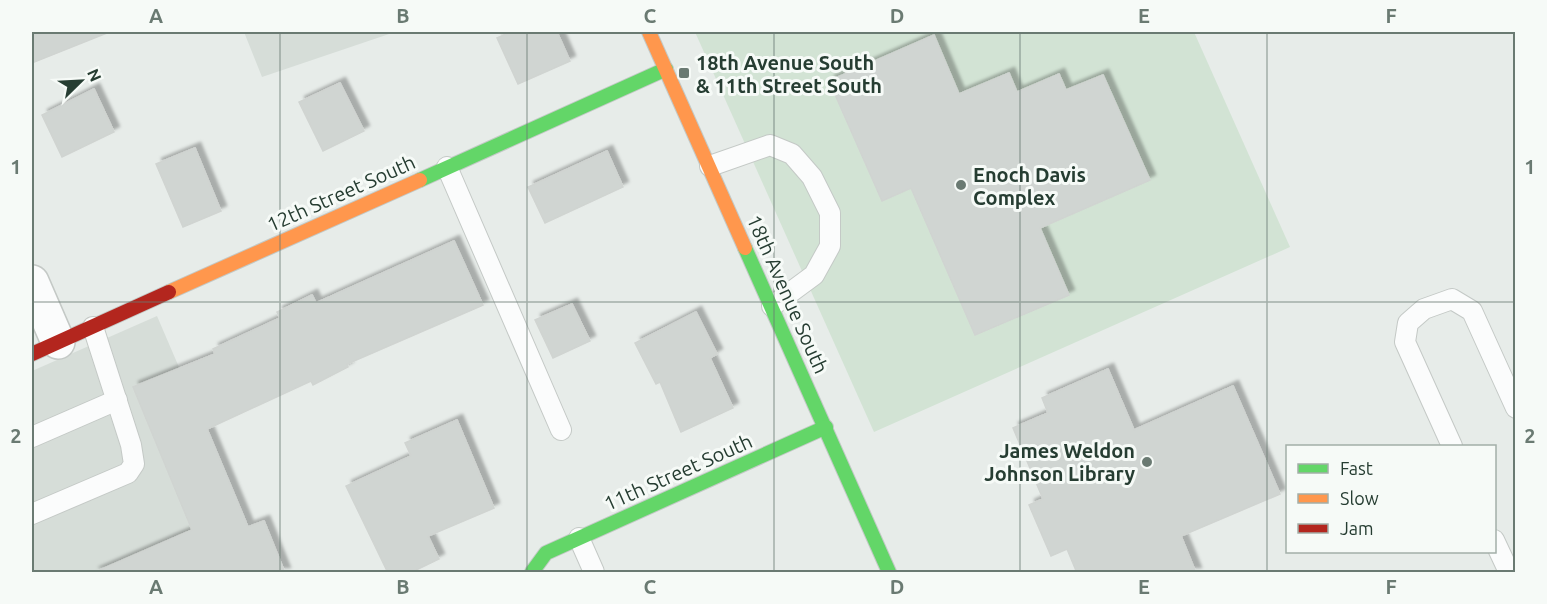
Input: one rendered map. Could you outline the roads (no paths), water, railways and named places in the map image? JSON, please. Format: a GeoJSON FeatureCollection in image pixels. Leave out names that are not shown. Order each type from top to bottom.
{"type":"FeatureCollection","features":[{"type":"Feature","properties":{"kind":"street","name":"18th Avenue South"},"geometry":{"type":"LineString","coordinates":[[649,32],[889,573]]}},
{"type":"Feature","properties":{"kind":"street","name":"12th Street South"},"geometry":{"type":"LineString","coordinates":[[45,348],[666,69]]}},
{"type":"Feature","properties":{"kind":"street"},"geometry":{"type":"LineString","coordinates":[[32,282],[45,348]]}},
{"type":"Feature","properties":{"kind":"street","name":"11th Street South"},"geometry":{"type":"LineString","coordinates":[[532,573],[546,553],[826,427]]}},
{"type":"Feature","properties":{"kind":"lane"},"geometry":{"type":"LineString","coordinates":[[710,166],[770,145],[792,154],[812,177],[830,213],[830,246],[814,275],[772,306]]}},
{"type":"Feature","properties":{"kind":"lane"},"geometry":{"type":"LineString","coordinates":[[447,167],[561,430]]}},
{"type":"Feature","properties":{"kind":"lane"},"geometry":{"type":"LineString","coordinates":[[1451,445],[1406,342],[1408,323],[1424,309],[1452,299],[1472,311],[1515,408]]}},
{"type":"Feature","properties":{"kind":"lane"},"geometry":{"type":"LineString","coordinates":[[32,514],[128,473],[134,464],[131,445],[93,327]]}},
{"type":"Feature","properties":{"kind":"lane"},"geometry":{"type":"LineString","coordinates":[[32,437],[117,400]]}},
{"type":"Feature","properties":{"kind":"lane"},"geometry":{"type":"LineString","coordinates":[[579,538],[594,573]]}},
{"type":"Feature","properties":{"kind":"lane"},"geometry":{"type":"LineString","coordinates":[[1496,544],[1509,573]]}},
{"type":"Feature","properties":{"kind":"place","name":"18th Avenue South & 11th Street South"},"geometry":{"type":"Point","coordinates":[684,73]}},
{"type":"Feature","properties":{"kind":"place","name":"Enoch Davis Complex"},"geometry":{"type":"Point","coordinates":[961,185]}},
{"type":"Feature","properties":{"kind":"place","name":"James Weldon Johnson Library"},"geometry":{"type":"Point","coordinates":[1147,462]}}]}
